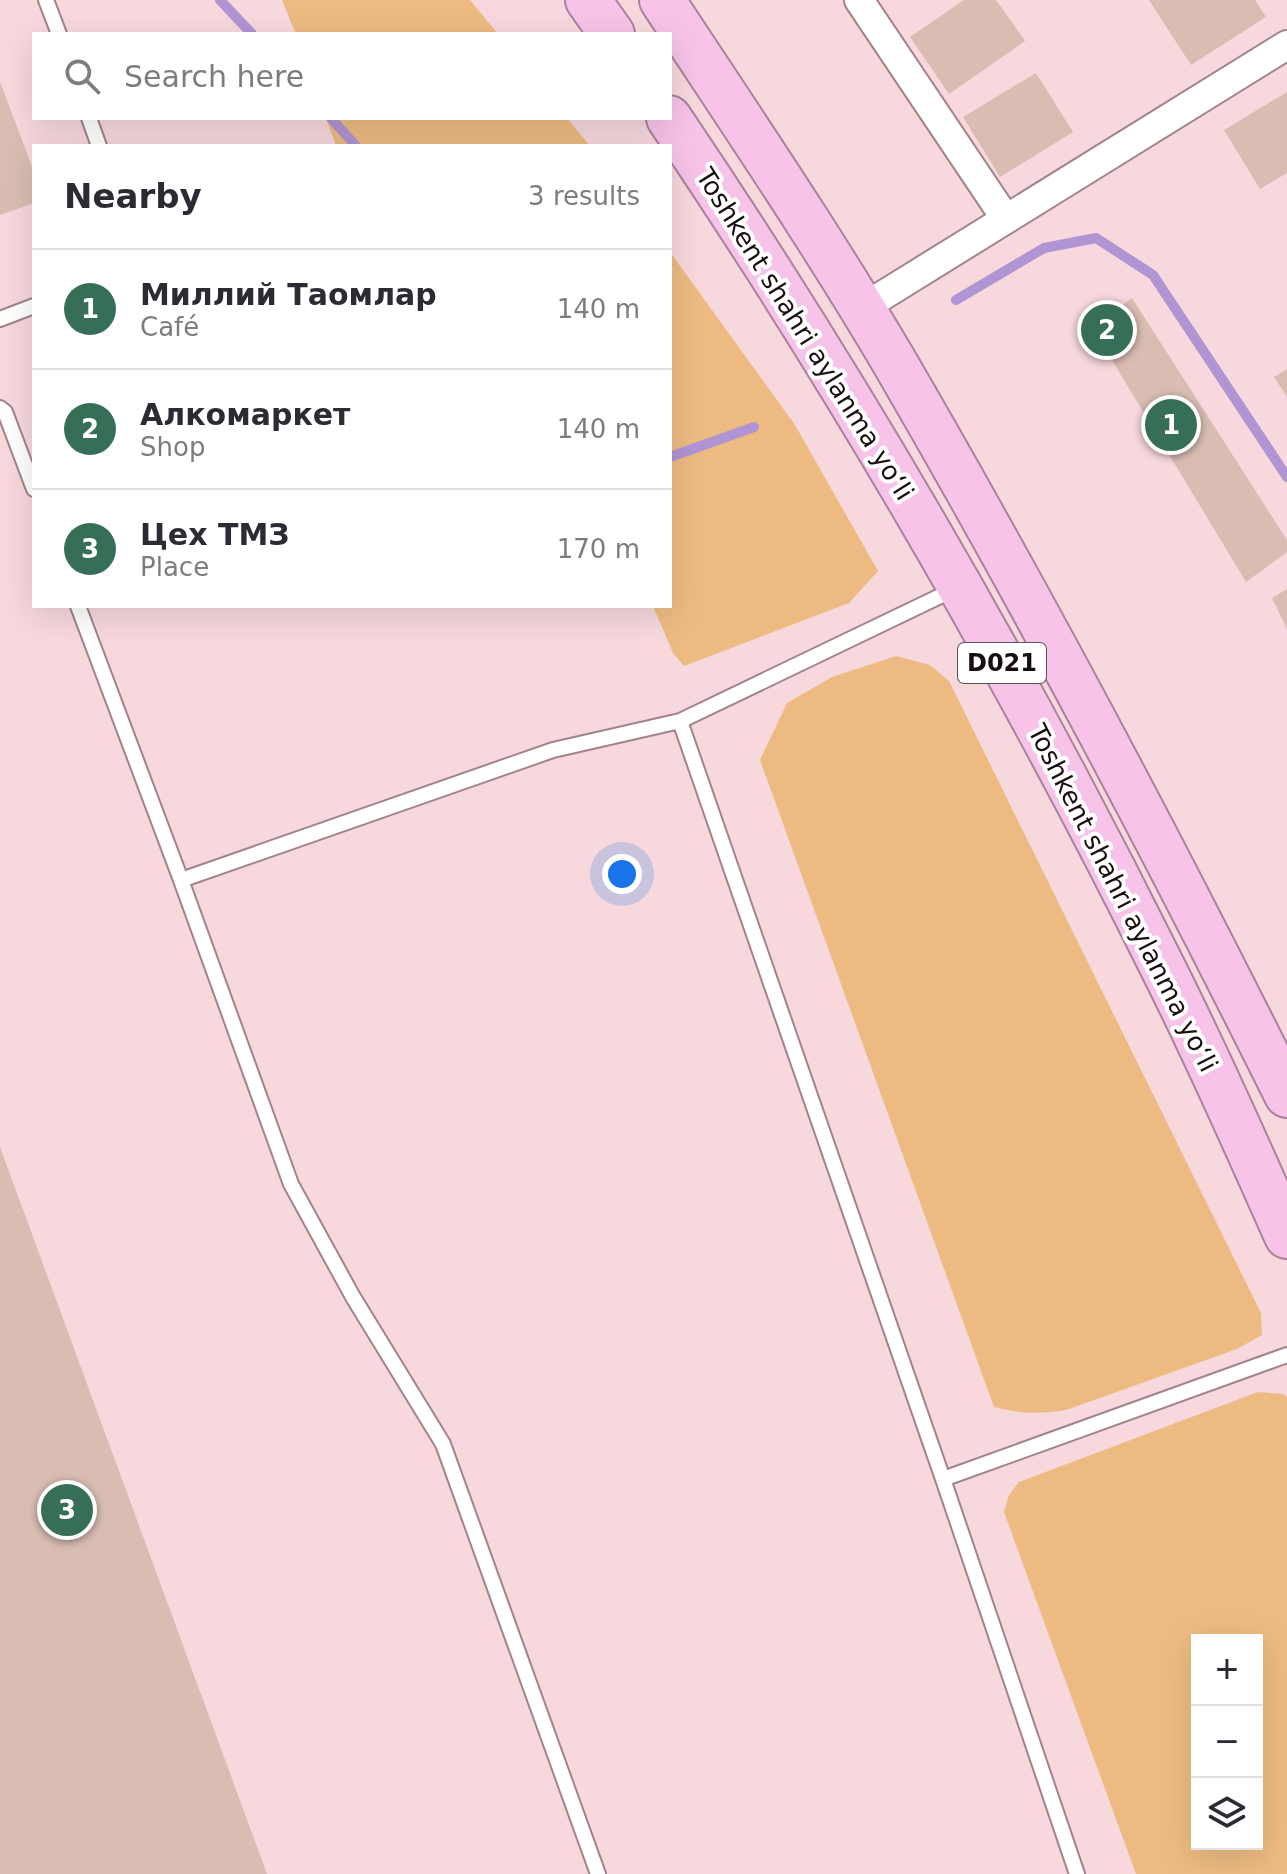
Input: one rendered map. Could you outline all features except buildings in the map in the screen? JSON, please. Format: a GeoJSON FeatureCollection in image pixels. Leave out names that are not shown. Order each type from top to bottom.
{"type":"FeatureCollection","features":[{"type":"Feature","properties":{"kind":"highway"},"geometry":{"type":"LineString","coordinates":[[588,0],[611,32]]}},
{"type":"Feature","properties":{"kind":"highway","name":"Toshkent shahri aylanma yoʻli"},"geometry":{"type":"LineString","coordinates":[[662,0],[775,172],[901,374],[1007,561],[1207,935],[1287,1095]]}},
{"type":"Feature","properties":{"kind":"highway","name":"Toshkent shahri aylanma yoʻli"},"geometry":{"type":"LineString","coordinates":[[670,120],[848,395],[960,586],[1066,779],[1157,956],[1287,1236]]}},
{"type":"Feature","properties":{"kind":"highway"},"geometry":{"type":"LineString","coordinates":[[960,586],[1007,561]]}},
{"type":"Feature","properties":{"kind":"street"},"geometry":{"type":"LineString","coordinates":[[859,0],[1006,219]]}},
{"type":"Feature","properties":{"kind":"street"},"geometry":{"type":"LineString","coordinates":[[861,309],[1287,45]]}},
{"type":"Feature","properties":{"kind":"lane"},"geometry":{"type":"LineString","coordinates":[[46,0],[58,32]]}},
{"type":"Feature","properties":{"kind":"lane"},"geometry":{"type":"LineString","coordinates":[[90,120],[98,144]]}},
{"type":"Feature","properties":{"kind":"lane"},"geometry":{"type":"LineString","coordinates":[[0,319],[32,307]]}},
{"type":"Feature","properties":{"kind":"lane"},"geometry":{"type":"LineString","coordinates":[[0,408],[5,412],[32,484]]}},
{"type":"Feature","properties":{"kind":"lane"},"geometry":{"type":"LineString","coordinates":[[181,880],[553,750],[680,721],[960,586]]}},
{"type":"Feature","properties":{"kind":"lane"},"geometry":{"type":"LineString","coordinates":[[79,608],[291,1184],[353,1297],[443,1444],[598,1874]]}},
{"type":"Feature","properties":{"kind":"lane"},"geometry":{"type":"LineString","coordinates":[[680,721],[1077,1874]]}},
{"type":"Feature","properties":{"kind":"lane"},"geometry":{"type":"LineString","coordinates":[[943,1479],[1287,1355]]}},
{"type":"Feature","properties":{"kind":"shaded area"},"geometry":{"type":"Polygon","coordinates":[[[282,0],[470,0],[496,32],[295,32],[282,0]]]}},
{"type":"Feature","properties":{"kind":"shaded area"},"geometry":{"type":"Polygon","coordinates":[[[327,120],[569,120],[588,144],[335,144],[327,120]]]}},
{"type":"Feature","properties":{"kind":"shaded area"},"geometry":{"type":"Polygon","coordinates":[[[672,255],[795,425],[878,571],[849,603],[684,666],[673,653],[654,608],[672,608],[672,255]]]}},
{"type":"Feature","properties":{"kind":"shaded area"},"geometry":{"type":"Polygon","coordinates":[[[896,656],[930,665],[949,681],[1261,1313],[1262,1335],[1237,1349],[1066,1410],[1030,1413],[994,1407],[760,760],[787,703],[832,677],[896,656]]]}},
{"type":"Feature","properties":{"kind":"shaded area"},"geometry":{"type":"Polygon","coordinates":[[[1258,1392],[1287,1397],[1287,1874],[1136,1874],[1004,1512],[1009,1495],[1019,1482],[1258,1392]]]}},
{"type":"Feature","properties":{"kind":"waterway"},"geometry":{"type":"LineString","coordinates":[[220,0],[250,32]]}},
{"type":"Feature","properties":{"kind":"waterway"},"geometry":{"type":"LineString","coordinates":[[333,120],[354,144]]}},
{"type":"Feature","properties":{"kind":"waterway"},"geometry":{"type":"LineString","coordinates":[[956,300],[1044,248],[1096,238],[1153,275],[1287,477]]}},
{"type":"Feature","properties":{"kind":"waterway"},"geometry":{"type":"LineString","coordinates":[[672,456],[754,427]]}},
{"type":"Feature","properties":{"kind":"place","name":"Алкомаркет"},"geometry":{"type":"Point","coordinates":[1107,330]}},
{"type":"Feature","properties":{"kind":"place","name":"Миллий Таомлар"},"geometry":{"type":"Point","coordinates":[1171,425]}},
{"type":"Feature","properties":{"kind":"place","name":"Цех ТМЗ"},"geometry":{"type":"Point","coordinates":[67,1510]}}]}
